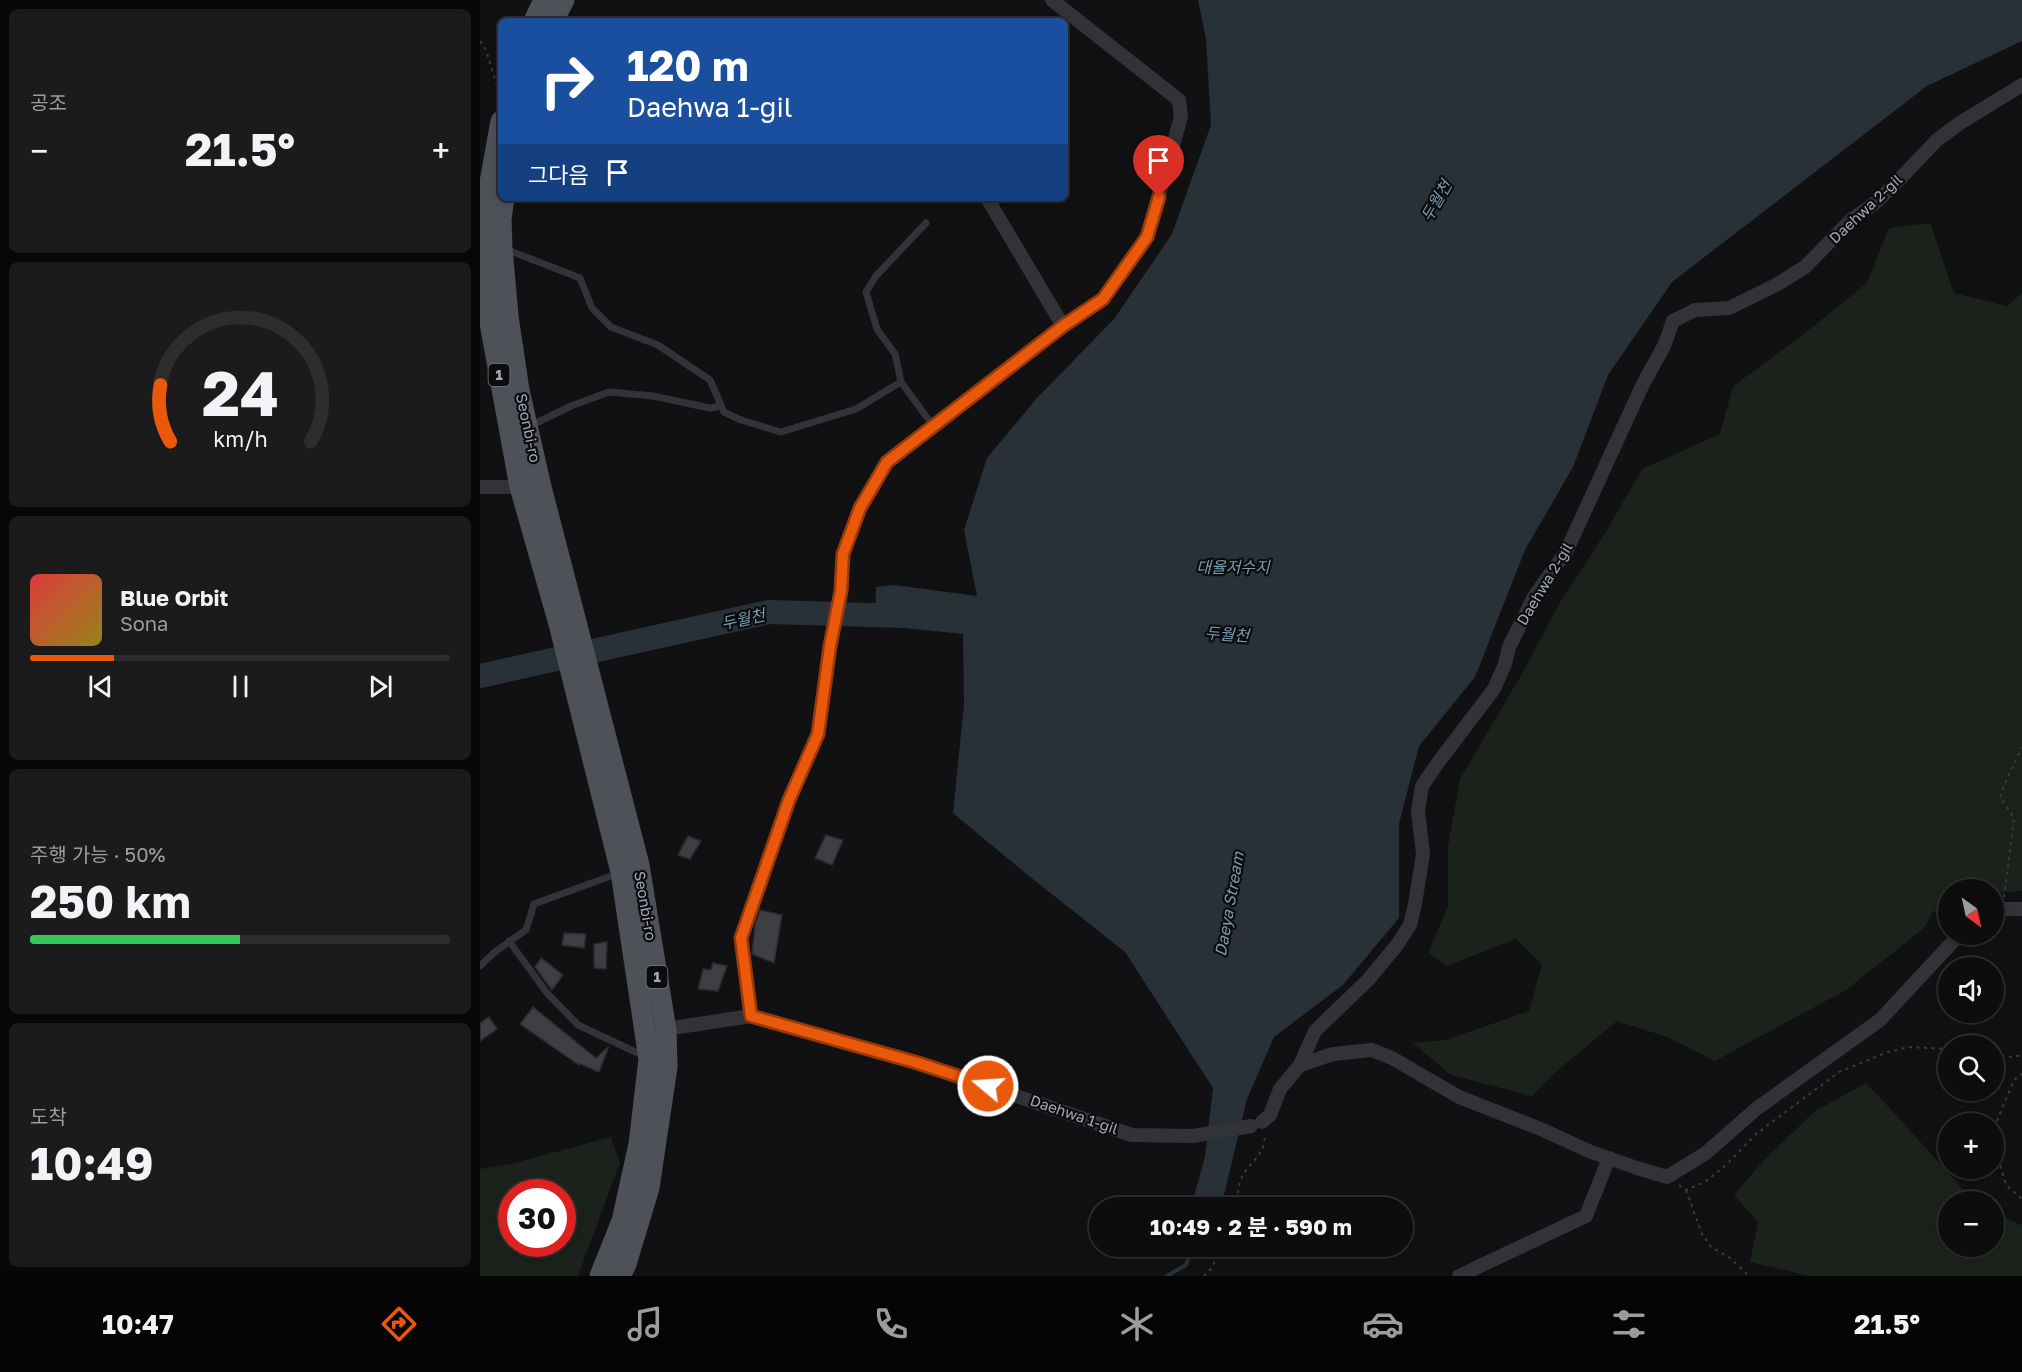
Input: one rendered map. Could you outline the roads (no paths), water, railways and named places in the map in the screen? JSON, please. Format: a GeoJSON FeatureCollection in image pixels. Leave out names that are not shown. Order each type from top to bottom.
{"type":"FeatureCollection","features":[{"type":"Feature","properties":{"kind":"main road"},"geometry":{"type":"LineString","coordinates":[[535,18],[544,0]]}},
{"type":"Feature","properties":{"kind":"main road"},"geometry":{"type":"LineString","coordinates":[[555,18],[564,0]]}},
{"type":"Feature","properties":{"kind":"main road","name":"Seonbi-ro"},"geometry":{"type":"LineString","coordinates":[[498,136],[483,209],[490,324],[530,487],[583,682],[639,865],[655,1031],[649,1059],[639,1144],[622,1221],[600,1276]]}},
{"type":"Feature","properties":{"kind":"main road","name":"Seonbi-ro"},"geometry":{"type":"LineString","coordinates":[[504,201],[501,219],[502,248],[510,327],[527,427],[530,487]]}},
{"type":"Feature","properties":{"kind":"main road","name":"Seonbi-ro"},"geometry":{"type":"LineString","coordinates":[[583,682],[655,1031],[667,1067],[649,1188],[620,1276]]}},
{"type":"Feature","properties":{"kind":"street"},"geometry":{"type":"LineString","coordinates":[[751,1016],[741,938],[789,800],[818,734],[830,646],[841,591],[843,554],[860,508],[887,462],[1063,326],[1103,299],[1147,237],[1181,117],[1179,100],[1052,0]]}},
{"type":"Feature","properties":{"kind":"street","name":"Daehwa 2-gil"},"geometry":{"type":"LineString","coordinates":[[1257,1124],[1270,1114],[1280,1089],[1300,1065],[1315,1031],[1368,980],[1397,945],[1410,925],[1423,854],[1418,811],[1422,786],[1494,689],[1505,664],[1509,647],[1535,596],[1566,552],[1643,384],[1664,346],[1673,321],[1695,310],[1729,308],[1776,285],[1805,267],[1851,220],[1875,203],[1894,185],[1937,140],[2014,88],[2022,85]]}},
{"type":"Feature","properties":{"kind":"street"},"geometry":{"type":"LineString","coordinates":[[989,201],[1063,326]]}},
{"type":"Feature","properties":{"kind":"street"},"geometry":{"type":"LineString","coordinates":[[480,487],[530,487]]}},
{"type":"Feature","properties":{"kind":"street"},"geometry":{"type":"LineString","coordinates":[[2004,910],[2022,909]]}},
{"type":"Feature","properties":{"kind":"street"},"geometry":{"type":"LineString","coordinates":[[1300,1065],[1333,1054],[1372,1050],[1392,1058],[1459,1097],[1609,1158],[1667,1177],[1706,1153],[1756,1109],[1880,1020],[1950,945]]}},
{"type":"Feature","properties":{"kind":"street","name":"Daehwa 1-gil"},"geometry":{"type":"LineString","coordinates":[[655,1031],[751,1016],[918,1063],[1132,1135],[1192,1136],[1257,1124]]}},
{"type":"Feature","properties":{"kind":"street"},"geometry":{"type":"LineString","coordinates":[[1459,1276],[1587,1216],[1609,1158]]}},
{"type":"Feature","properties":{"kind":"lane"},"geometry":{"type":"LineString","coordinates":[[926,223],[876,276],[866,292],[877,329],[895,354],[902,382],[934,427]]}},
{"type":"Feature","properties":{"kind":"lane"},"geometry":{"type":"LineString","coordinates":[[502,248],[580,278],[592,308],[611,327],[658,345],[710,380],[724,412],[741,420],[781,432],[856,409],[902,382]]}},
{"type":"Feature","properties":{"kind":"lane"},"geometry":{"type":"LineString","coordinates":[[527,427],[571,406],[609,392],[653,396],[710,408],[721,406]]}},
{"type":"Feature","properties":{"kind":"lane","name":"Seonbi-ro"},"geometry":{"type":"LineString","coordinates":[[480,966],[496,951],[526,930],[534,904],[621,872]]}},
{"type":"Feature","properties":{"kind":"lane"},"geometry":{"type":"LineString","coordinates":[[509,941],[547,993],[578,1025],[649,1059]]}},
{"type":"Feature","properties":{"kind":"water","name":"대율저수지"},"geometry":{"type":"Polygon","coordinates":[[[1198,0],[2022,0],[2022,41],[1927,86],[1672,282],[1608,375],[1573,467],[1525,550],[1475,677],[1419,746],[1399,824],[1399,918],[1343,985],[1274,1037],[1247,1099],[1223,1197],[1194,1197],[1205,1157],[1213,1088],[1125,952],[953,813],[964,704],[963,634],[875,625],[876,587],[894,585],[977,596],[964,530],[987,458],[1037,398],[1114,319],[1172,234],[1211,125],[1206,39],[1198,0]]]}},
{"type":"Feature","properties":{"kind":"waterway","name":"두월천"},"geometry":{"type":"LineString","coordinates":[[480,676],[769,612],[906,616]]}},
{"type":"Feature","properties":{"kind":"waterway","name":"Daeya Stream"},"geometry":{"type":"LineString","coordinates":[[1167,1276],[1186,1265],[1189,1257]]}}]}
